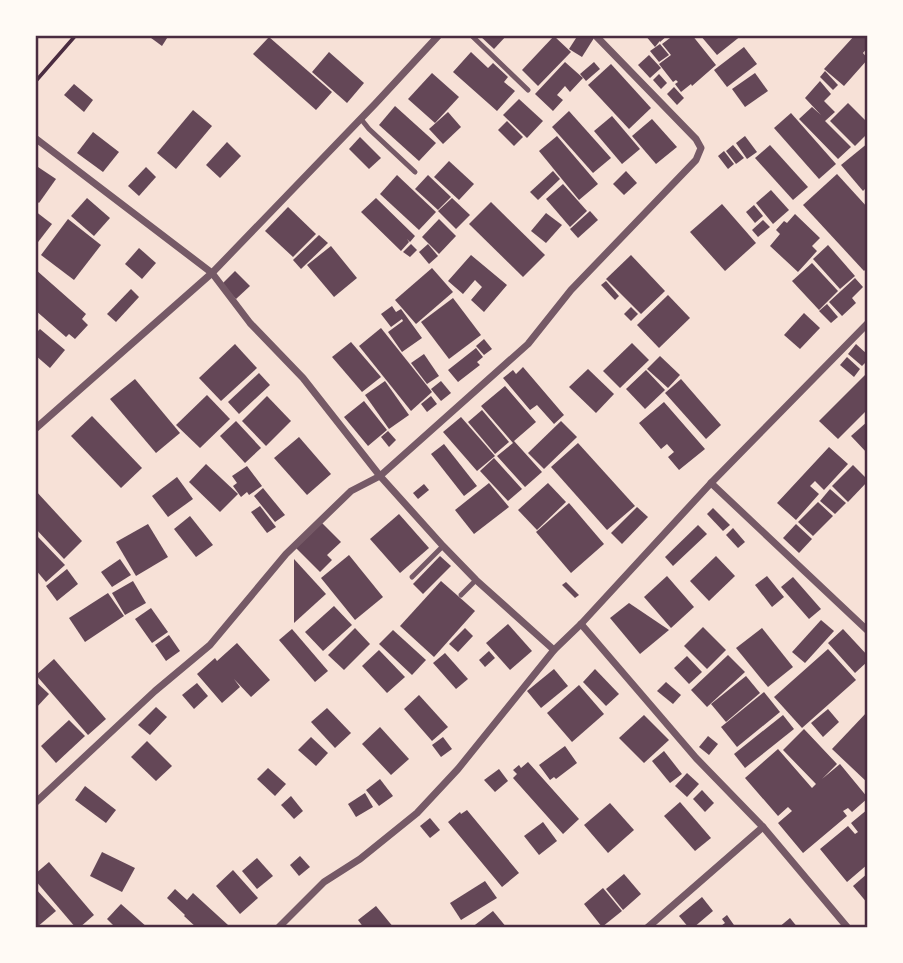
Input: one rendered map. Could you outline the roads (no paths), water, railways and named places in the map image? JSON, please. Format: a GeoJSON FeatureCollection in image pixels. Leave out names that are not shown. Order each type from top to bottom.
{"type":"FeatureCollection","features":[{"type":"Feature","properties":{"kind":"street"},"geometry":{"type":"LineString","coordinates":[[35,429],[212,273],[439,35]]}},
{"type":"Feature","properties":{"kind":"street"},"geometry":{"type":"LineString","coordinates":[[35,803],[155,691],[210,645],[286,554],[351,491],[380,476],[528,344],[571,290],[696,160],[701,148],[696,139],[595,35]]}},
{"type":"Feature","properties":{"kind":"street"},"geometry":{"type":"LineString","coordinates":[[35,138],[212,273],[250,323],[303,378],[380,476],[443,546],[476,580],[554,650]]}},
{"type":"Feature","properties":{"kind":"street"},"geometry":{"type":"LineString","coordinates":[[278,928],[324,883],[360,859],[417,813],[458,769],[554,650],[711,483],[868,323]]}},
{"type":"Feature","properties":{"kind":"street"},"geometry":{"type":"LineString","coordinates":[[711,483],[868,631]]}},
{"type":"Feature","properties":{"kind":"street"},"geometry":{"type":"LineString","coordinates":[[581,624],[696,758],[763,827],[848,928]]}},
{"type":"Feature","properties":{"kind":"street"},"geometry":{"type":"LineString","coordinates":[[647,928],[763,827]]}},
{"type":"Feature","properties":{"kind":"lane"},"geometry":{"type":"LineString","coordinates":[[471,35],[528,90]]}},
{"type":"Feature","properties":{"kind":"lane"},"geometry":{"type":"LineString","coordinates":[[361,119],[415,172]]}},
{"type":"Feature","properties":{"kind":"lane"},"geometry":{"type":"LineString","coordinates":[[412,577],[443,546]]}},
{"type":"Feature","properties":{"kind":"lane"},"geometry":{"type":"LineString","coordinates":[[461,595],[476,580]]}}]}
